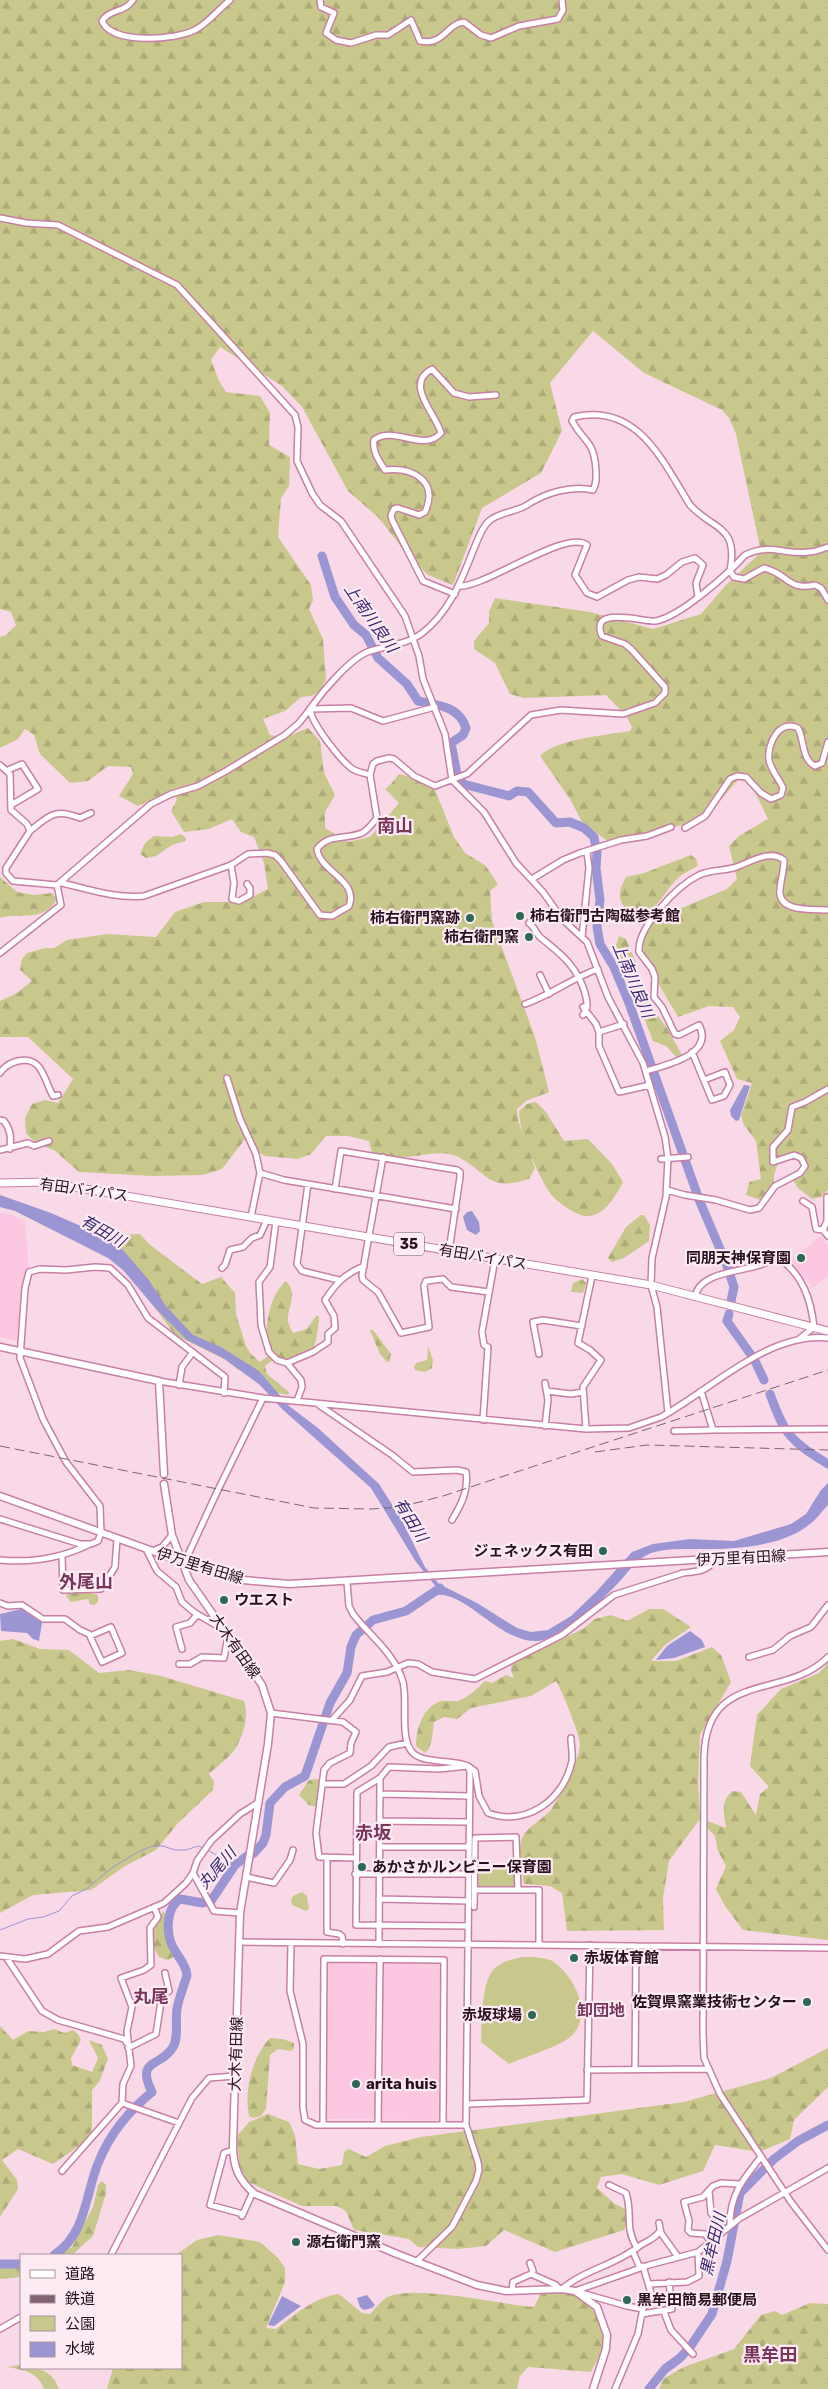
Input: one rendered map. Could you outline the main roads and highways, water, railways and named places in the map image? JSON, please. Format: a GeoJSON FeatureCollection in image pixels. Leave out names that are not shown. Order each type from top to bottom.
{"type":"FeatureCollection","features":[{"type":"Feature","properties":{"kind":"highway","name":"有田バイパス"},"geometry":{"type":"LineString","coordinates":[[0,1183],[44,1182],[494,1260],[651,1285],[828,1331]]}},
{"type":"Feature","properties":{"kind":"main road"},"geometry":{"type":"LineString","coordinates":[[0,1347],[159,1381],[164,1474]]}},
{"type":"Feature","properties":{"kind":"main road","name":"大木有田線"},"geometry":{"type":"LineString","coordinates":[[164,1484],[172,1535],[194,1588],[262,1685],[271,1713],[269,1738],[240,1913],[233,2150],[238,2174],[254,2192],[416,2262],[470,2282],[512,2290],[560,2289],[575,2291],[598,2308],[607,2335],[606,2349],[593,2389]]}},
{"type":"Feature","properties":{"kind":"main road","name":"伊万里有田線"},"geometry":{"type":"LineString","coordinates":[[0,1496],[182,1562],[227,1577],[264,1584],[347,1582],[828,1552]]}},
{"type":"Feature","properties":{"kind":"water"},"geometry":{"type":"Polygon","coordinates":[[[744,1085],[750,1086],[739,1120],[736,1121],[731,1116],[730,1110],[744,1085]]]}},
{"type":"Feature","properties":{"kind":"water","name":"有田川"},"geometry":{"type":"Polygon","coordinates":[[[0,1195],[51,1213],[115,1241],[148,1279],[166,1306],[193,1335],[221,1347],[259,1371],[289,1406],[318,1428],[379,1484],[400,1517],[425,1567],[439,1584],[477,1603],[517,1628],[531,1632],[548,1630],[571,1616],[596,1592],[632,1552],[653,1544],[690,1539],[734,1541],[791,1524],[806,1514],[821,1490],[828,1483],[828,1505],[813,1522],[799,1532],[772,1542],[743,1547],[663,1550],[646,1555],[603,1598],[571,1626],[549,1638],[538,1641],[524,1640],[497,1627],[459,1601],[447,1596],[436,1595],[437,1588],[416,1562],[371,1488],[282,1409],[260,1385],[223,1358],[187,1340],[156,1309],[123,1270],[108,1258],[15,1211],[0,1207],[0,1195]]]}},
{"type":"Feature","properties":{"kind":"water"},"geometry":{"type":"Polygon","coordinates":[[[472,1211],[479,1222],[480,1231],[476,1235],[467,1230],[463,1217],[467,1212],[472,1211]]]}},
{"type":"Feature","properties":{"kind":"water"},"geometry":{"type":"Polygon","coordinates":[[[21,1609],[29,1612],[42,1623],[39,1641],[33,1639],[27,1633],[1,1631],[0,1614],[21,1609]]]}},
{"type":"Feature","properties":{"kind":"water"},"geometry":{"type":"Polygon","coordinates":[[[690,1631],[702,1640],[705,1647],[674,1658],[656,1660],[667,1646],[690,1631]]]}},
{"type":"Feature","properties":{"kind":"water"},"geometry":{"type":"Polygon","coordinates":[[[367,2295],[375,2305],[364,2310],[360,2307],[357,2298],[367,2295]]]}},
{"type":"Feature","properties":{"kind":"water"},"geometry":{"type":"Polygon","coordinates":[[[282,2296],[301,2306],[274,2326],[268,2325],[282,2296]]]}},
{"type":"Feature","properties":{"kind":"waterway","name":"上南川良川"},"geometry":{"type":"LineString","coordinates":[[322,556],[335,597],[354,625],[366,635],[378,658],[407,684],[418,701],[447,708],[458,715],[463,721],[466,728],[463,735],[451,743],[457,774],[463,784],[509,796],[517,791],[528,792],[556,823],[570,822],[584,828],[594,837],[600,900],[597,927],[600,944],[614,967],[629,1003],[700,1202],[726,1263],[734,1287],[731,1301]]}},
{"type":"Feature","properties":{"kind":"waterway","name":"上南川良川"},"geometry":{"type":"LineString","coordinates":[[729,1314],[727,1321],[754,1359],[764,1380]]}},
{"type":"Feature","properties":{"kind":"waterway","name":"上南川良川"},"geometry":{"type":"LineString","coordinates":[[770,1394],[785,1429],[797,1443],[828,1464]]}},
{"type":"Feature","properties":{"kind":"waterway","name":"丸尾川"},"geometry":{"type":"LineString","coordinates":[[55,2254],[73,2236],[79,2224],[94,2173],[109,2141],[128,2115],[152,2092],[146,2074],[148,2068],[168,2054],[175,2043],[177,2009],[187,1975],[185,1966],[169,1937],[168,1925],[172,1907],[180,1899],[203,1903],[211,1901],[235,1865],[254,1853],[263,1843],[266,1835],[270,1803],[285,1787],[305,1776],[330,1703],[347,1673],[351,1647],[356,1635],[373,1620],[406,1611],[440,1588]]}},
{"type":"Feature","properties":{"kind":"waterway"},"geometry":{"type":"LineString","coordinates":[[0,1930],[28,1919],[43,1917],[59,1911],[72,1896],[86,1889],[113,1867],[152,1846],[163,1846],[175,1850],[186,1850],[198,1846],[204,1848]]}},
{"type":"Feature","properties":{"kind":"waterway"},"geometry":{"type":"LineString","coordinates":[[207,1850],[235,1865]]}},
{"type":"Feature","properties":{"kind":"waterway","name":"黒牟田川"},"geometry":{"type":"LineString","coordinates":[[649,2389],[665,2369],[680,2358],[690,2347],[712,2314],[727,2261],[740,2193],[774,2159],[798,2141],[828,2125]]}},
{"type":"Feature","properties":{"kind":"waterway","name":"丸尾川"},"geometry":{"type":"LineString","coordinates":[[0,2264],[20,2264]]}},
{"type":"Feature","properties":{"kind":"railway"},"geometry":{"type":"LineString","coordinates":[[0,1446],[314,1508],[371,1509],[400,1507],[443,1496],[828,1370]]}},
{"type":"Feature","properties":{"kind":"railway"},"geometry":{"type":"LineString","coordinates":[[595,1452],[647,1445],[828,1450]]}},
{"type":"Feature","properties":{"kind":"place","name":"柿右衛門古陶磁参考館"},"geometry":{"type":"Point","coordinates":[520,916]}},
{"type":"Feature","properties":{"kind":"place","name":"柿右衛門窯跡"},"geometry":{"type":"Point","coordinates":[470,918]}},
{"type":"Feature","properties":{"kind":"place","name":"柿右衛門窯"},"geometry":{"type":"Point","coordinates":[529,937]}},
{"type":"Feature","properties":{"kind":"place","name":"同朋天神保育園"},"geometry":{"type":"Point","coordinates":[801,1258]}},
{"type":"Feature","properties":{"kind":"place","name":"ジェネックス有田"},"geometry":{"type":"Point","coordinates":[603,1551]}},
{"type":"Feature","properties":{"kind":"place","name":"ウエスト"},"geometry":{"type":"Point","coordinates":[224,1600]}},
{"type":"Feature","properties":{"kind":"place","name":"あかさかルンビニー保育園"},"geometry":{"type":"Point","coordinates":[362,1867]}},
{"type":"Feature","properties":{"kind":"place","name":"赤坂体育館"},"geometry":{"type":"Point","coordinates":[574,1958]}},
{"type":"Feature","properties":{"kind":"place","name":"佐賀県窯業技術センター"},"geometry":{"type":"Point","coordinates":[807,2002]}},
{"type":"Feature","properties":{"kind":"place","name":"赤坂球場"},"geometry":{"type":"Point","coordinates":[532,2015]}},
{"type":"Feature","properties":{"kind":"place","name":"arita huis"},"geometry":{"type":"Point","coordinates":[356,2084]}},
{"type":"Feature","properties":{"kind":"place","name":"源右衛門窯"},"geometry":{"type":"Point","coordinates":[296,2242]}},
{"type":"Feature","properties":{"kind":"place","name":"黒牟田簡易郵便局"},"geometry":{"type":"Point","coordinates":[627,2300]}},
{"type":"Feature","properties":{"kind":"district","name":"南山"},"geometry":{"type":"Point","coordinates":[395,826]}},
{"type":"Feature","properties":{"kind":"district","name":"外尾山"},"geometry":{"type":"Point","coordinates":[86,1582]}},
{"type":"Feature","properties":{"kind":"district","name":"赤坂"},"geometry":{"type":"Point","coordinates":[373,1833]}},
{"type":"Feature","properties":{"kind":"district","name":"丸尾"},"geometry":{"type":"Point","coordinates":[151,1997]}},
{"type":"Feature","properties":{"kind":"district","name":"卸団地"},"geometry":{"type":"Point","coordinates":[601,2010]}},
{"type":"Feature","properties":{"kind":"district","name":"黒牟田"},"geometry":{"type":"Point","coordinates":[770,2355]}}]}
